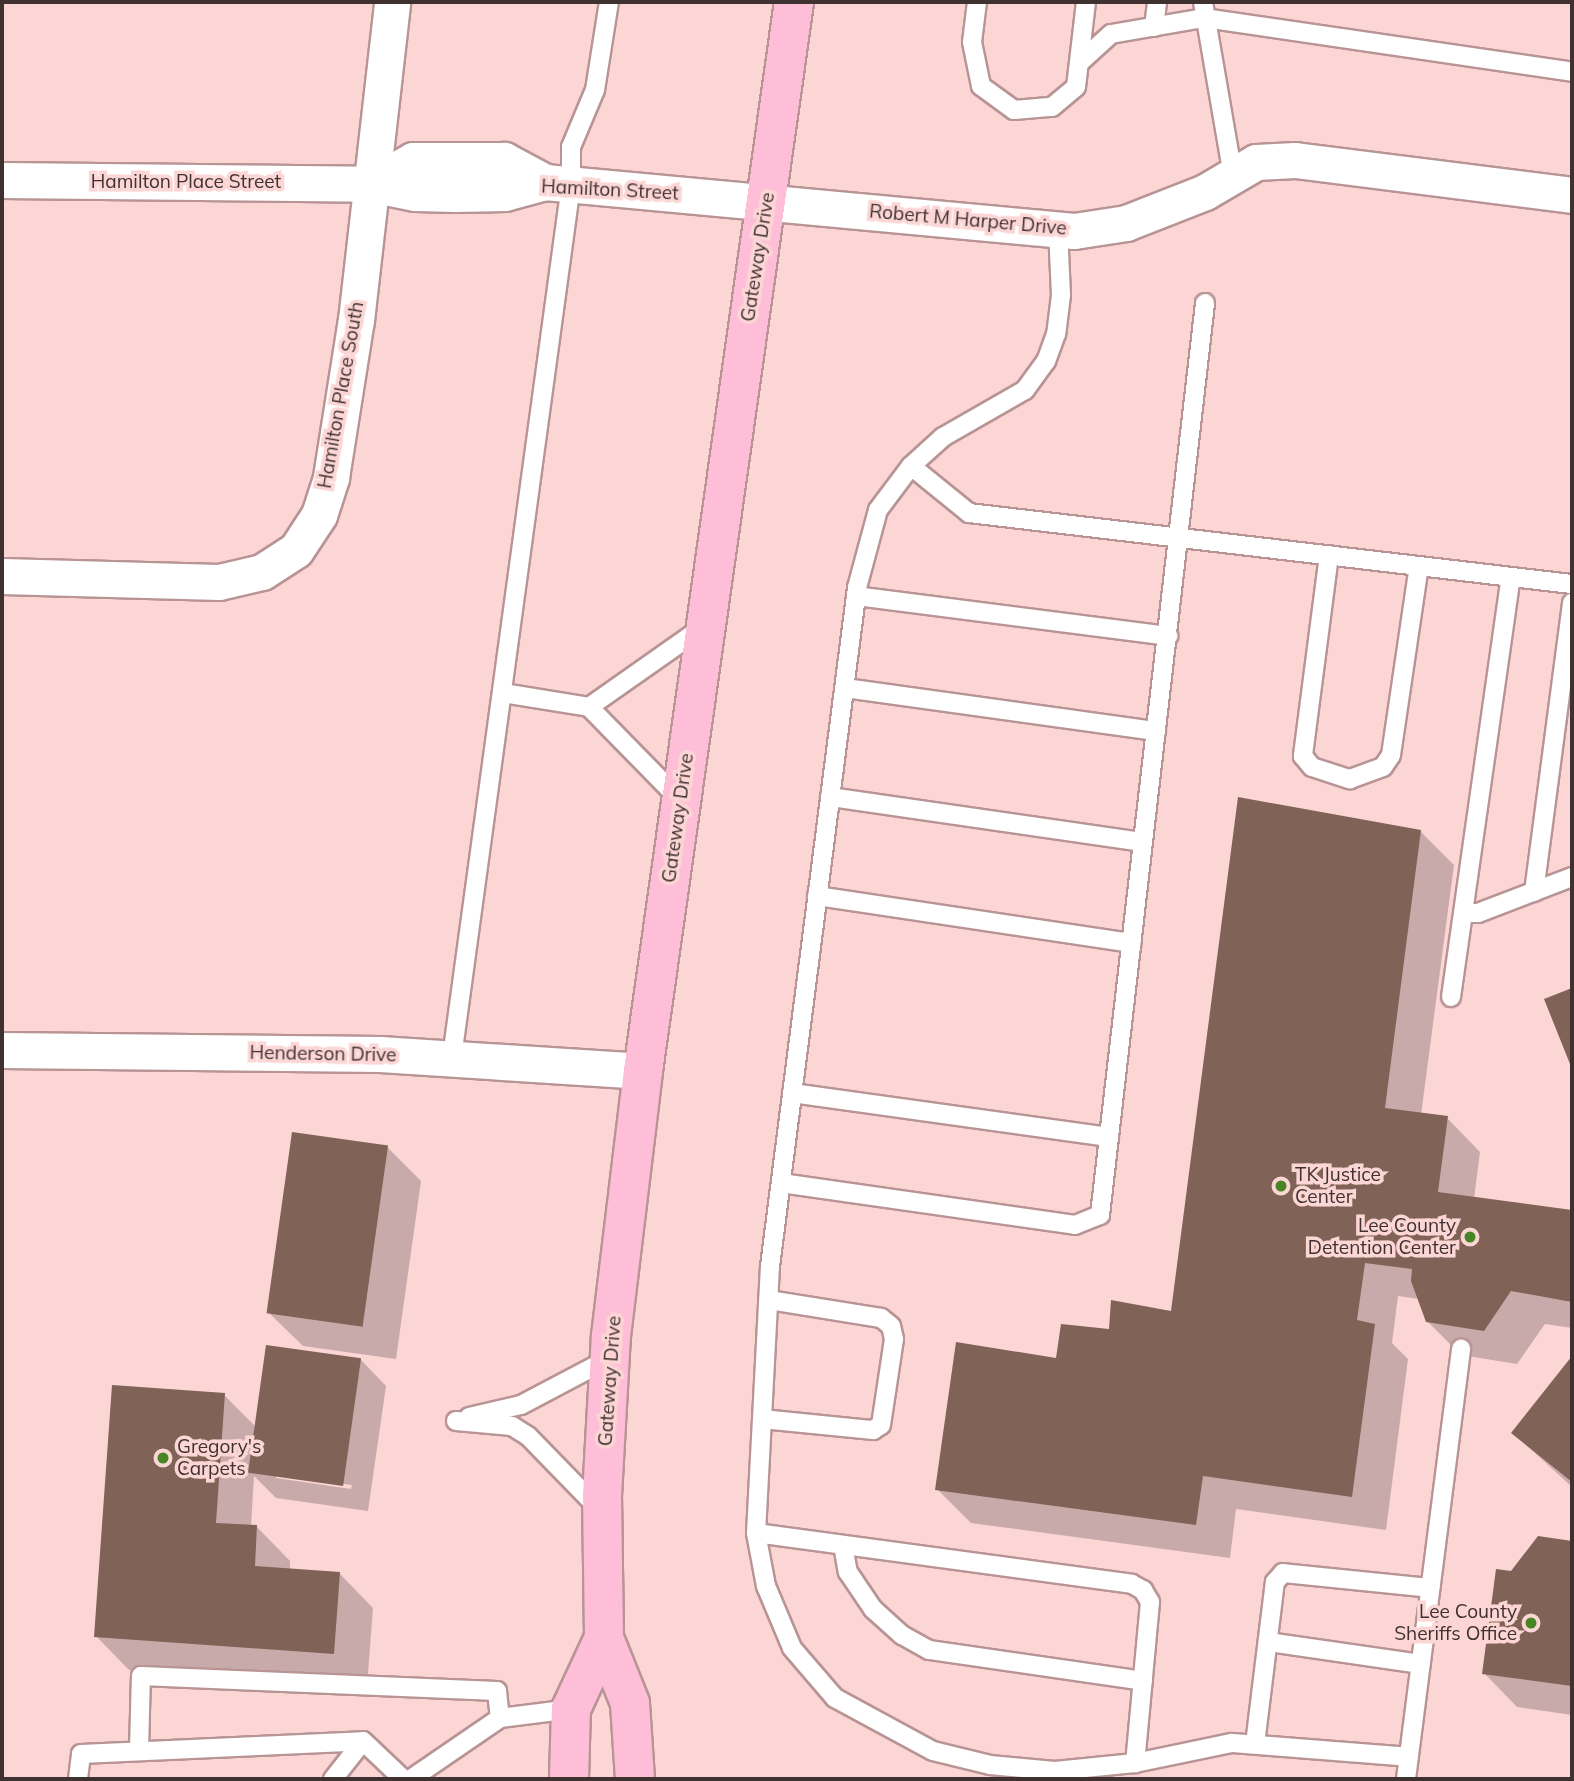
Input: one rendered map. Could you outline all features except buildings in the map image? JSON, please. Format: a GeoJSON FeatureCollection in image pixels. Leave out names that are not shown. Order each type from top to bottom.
{"type":"FeatureCollection","features":[{"type":"Feature","properties":{"kind":"highway","name":"Gateway Drive"},"geometry":{"type":"LineString","coordinates":[[635,1779],[630,1703],[604,1638],[602,1512],[610,1359],[643,1071],[794,2]]}},
{"type":"Feature","properties":{"kind":"highway","name":"Gateway Drive"},"geometry":{"type":"LineString","coordinates":[[569,1779],[571,1709],[604,1638]]}},
{"type":"Feature","properties":{"kind":"street","name":"Hamilton Place South"},"geometry":{"type":"LineString","coordinates":[[2,576],[219,582],[262,572],[296,550],[318,515],[331,477],[356,320],[392,2]]}},
{"type":"Feature","properties":{"kind":"street","name":"Robert M Harper Drive"},"geometry":{"type":"LineString","coordinates":[[767,202],[1058,229],[1126,223],[1233,176],[1256,162],[1295,160],[1572,195]]}},
{"type":"Feature","properties":{"kind":"street","name":"Hamilton Place Street"},"geometry":{"type":"LineString","coordinates":[[2,180],[371,184]]}},
{"type":"Feature","properties":{"kind":"street","name":"Hamilton Street"},"geometry":{"type":"LineString","coordinates":[[371,184],[415,193],[455,194],[505,193],[558,183],[767,202]]}},
{"type":"Feature","properties":{"kind":"street","name":"Henderson Drive"},"geometry":{"type":"LineString","coordinates":[[2,1050],[452,1057],[643,1071]]}},
{"type":"Feature","properties":{"kind":"lane"},"geometry":{"type":"LineString","coordinates":[[452,1057],[503,693],[558,183],[595,90],[609,2]]}},
{"type":"Feature","properties":{"kind":"lane"},"geometry":{"type":"LineString","coordinates":[[977,2],[972,42],[981,86],[1014,110],[1052,107],[1076,87],[1086,2]]}},
{"type":"Feature","properties":{"kind":"lane"},"geometry":{"type":"LineString","coordinates":[[1154,27],[1157,2]]}},
{"type":"Feature","properties":{"kind":"lane"},"geometry":{"type":"LineString","coordinates":[[1079,63],[1111,34],[1154,27],[1203,10],[1572,72]]}},
{"type":"Feature","properties":{"kind":"lane"},"geometry":{"type":"LineString","coordinates":[[1203,10],[1233,176]]}},
{"type":"Feature","properties":{"kind":"lane"},"geometry":{"type":"LineString","coordinates":[[1058,229],[1061,295],[1056,334],[1046,361],[1025,390],[943,437],[911,466],[878,510],[856,596],[780,1183],[768,1300],[756,1533],[766,1586],[792,1648],[835,1698],[933,1751],[990,1765],[1055,1771],[1135,1763],[1232,1744],[1408,1756]]}},
{"type":"Feature","properties":{"kind":"lane"},"geometry":{"type":"LineString","coordinates":[[780,1183],[1075,1225],[1100,1215],[1205,303]]}},
{"type":"Feature","properties":{"kind":"lane"},"geometry":{"type":"LineString","coordinates":[[911,466],[969,513],[1572,584]]}},
{"type":"Feature","properties":{"kind":"lane"},"geometry":{"type":"LineString","coordinates":[[1329,555],[1303,756],[1312,767],[1350,779],[1383,767],[1391,755],[1419,566]]}},
{"type":"Feature","properties":{"kind":"lane"},"geometry":{"type":"LineString","coordinates":[[1451,997],[1511,577]]}},
{"type":"Feature","properties":{"kind":"lane"},"geometry":{"type":"LineString","coordinates":[[856,596],[1168,636]]}},
{"type":"Feature","properties":{"kind":"lane"},"geometry":{"type":"LineString","coordinates":[[1534,892],[1572,602]]}},
{"type":"Feature","properties":{"kind":"lane"},"geometry":{"type":"LineString","coordinates":[[589,707],[706,625]]}},
{"type":"Feature","properties":{"kind":"lane"},"geometry":{"type":"LineString","coordinates":[[845,688],[1156,731]]}},
{"type":"Feature","properties":{"kind":"lane"},"geometry":{"type":"LineString","coordinates":[[503,693],[589,707],[681,801]]}},
{"type":"Feature","properties":{"kind":"lane"},"geometry":{"type":"LineString","coordinates":[[830,797],[1143,842]]}},
{"type":"Feature","properties":{"kind":"lane"},"geometry":{"type":"LineString","coordinates":[[1464,913],[1478,913],[1572,877]]}},
{"type":"Feature","properties":{"kind":"lane"},"geometry":{"type":"LineString","coordinates":[[817,896],[1132,943]]}},
{"type":"Feature","properties":{"kind":"lane"},"geometry":{"type":"LineString","coordinates":[[792,1093],[1109,1138]]}},
{"type":"Feature","properties":{"kind":"lane"},"geometry":{"type":"LineString","coordinates":[[762,1419],[873,1430],[881,1425],[894,1339],[891,1326],[881,1318],[768,1300]]}},
{"type":"Feature","properties":{"kind":"lane"},"geometry":{"type":"LineString","coordinates":[[1406,1779],[1461,1349]]}},
{"type":"Feature","properties":{"kind":"lane"},"geometry":{"type":"LineString","coordinates":[[602,1512],[528,1436],[512,1426],[456,1421],[521,1405],[610,1359]]}},
{"type":"Feature","properties":{"kind":"lane"},"geometry":{"type":"LineString","coordinates":[[756,1533],[1132,1584],[1143,1590],[1150,1602],[1135,1763]]}},
{"type":"Feature","properties":{"kind":"lane"},"geometry":{"type":"LineString","coordinates":[[844,1545],[848,1572],[873,1609],[902,1635],[929,1650],[1143,1681]]}},
{"type":"Feature","properties":{"kind":"lane"},"geometry":{"type":"LineString","coordinates":[[1255,1744],[1275,1582],[1283,1573],[1430,1588]]}},
{"type":"Feature","properties":{"kind":"lane"},"geometry":{"type":"LineString","coordinates":[[1268,1642],[1420,1664]]}},
{"type":"Feature","properties":{"kind":"lane"},"geometry":{"type":"LineString","coordinates":[[139,1750],[141,1676],[497,1691],[500,1717]]}},
{"type":"Feature","properties":{"kind":"lane"},"geometry":{"type":"LineString","coordinates":[[411,1779],[500,1717],[571,1709]]}},
{"type":"Feature","properties":{"kind":"lane"},"geometry":{"type":"LineString","coordinates":[[333,1779],[363,1741]]}},
{"type":"Feature","properties":{"kind":"lane"},"geometry":{"type":"LineString","coordinates":[[78,1779],[81,1754],[363,1741],[403,1779]]}},
{"type":"Feature","properties":{"kind":"place","name":"TK Justice Center"},"geometry":{"type":"Point","coordinates":[1281,1186]}},
{"type":"Feature","properties":{"kind":"place","name":"Lee County Detention Center"},"geometry":{"type":"Point","coordinates":[1470,1237]}},
{"type":"Feature","properties":{"kind":"place","name":"Gregory's Carpets"},"geometry":{"type":"Point","coordinates":[163,1458]}},
{"type":"Feature","properties":{"kind":"place","name":"Lee County Sheriffs Office"},"geometry":{"type":"Point","coordinates":[1531,1623]}}]}
